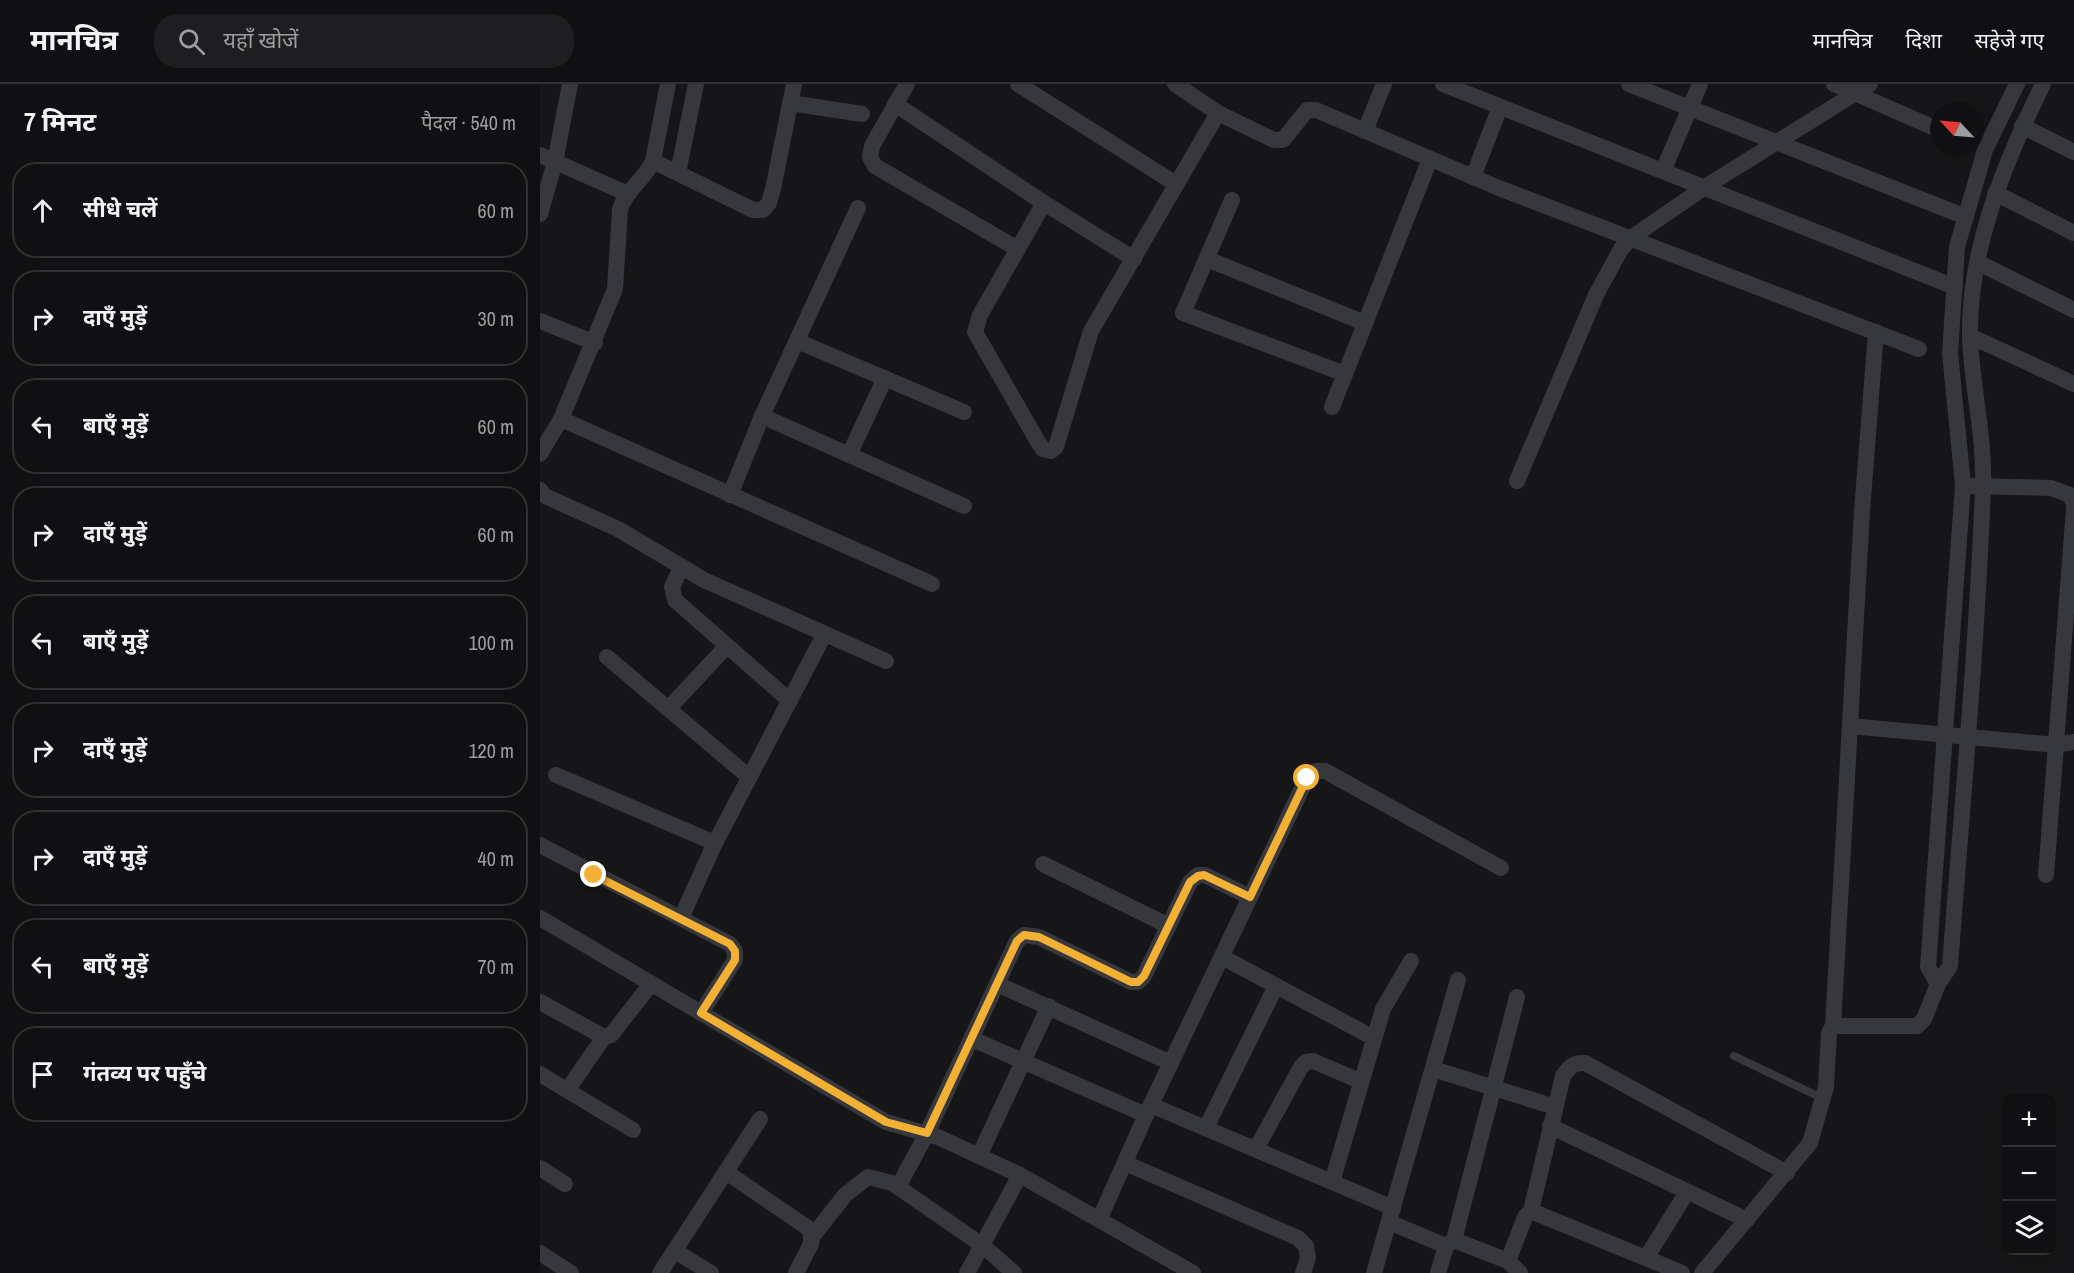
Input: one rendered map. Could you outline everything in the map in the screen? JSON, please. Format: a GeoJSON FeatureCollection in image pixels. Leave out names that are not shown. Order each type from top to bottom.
{"type":"FeatureCollection","features":[{"type":"Feature","properties":{"kind":"street"},"geometry":{"type":"LineString","coordinates":[[540,214],[548,159],[570,84]]}},
{"type":"Feature","properties":{"kind":"street"},"geometry":{"type":"LineString","coordinates":[[540,454],[561,419],[595,343],[618,279],[620,209],[628,194],[648,172],[653,161],[668,84]]}},
{"type":"Feature","properties":{"kind":"street"},"geometry":{"type":"LineString","coordinates":[[678,173],[696,84]]}},
{"type":"Feature","properties":{"kind":"street"},"geometry":{"type":"LineString","coordinates":[[653,161],[753,210],[763,210],[769,202],[773,189],[794,84]]}},
{"type":"Feature","properties":{"kind":"street"},"geometry":{"type":"LineString","coordinates":[[907,84],[872,146],[870,157],[875,166],[1016,248]]}},
{"type":"Feature","properties":{"kind":"street"},"geometry":{"type":"LineString","coordinates":[[1018,84],[1176,184]]}},
{"type":"Feature","properties":{"kind":"street"},"geometry":{"type":"LineString","coordinates":[[1175,84],[1218,113],[1274,140],[1283,141],[1307,110],[1316,111],[1473,177],[1919,349]]}},
{"type":"Feature","properties":{"kind":"street"},"geometry":{"type":"LineString","coordinates":[[1365,131],[1384,84]]}},
{"type":"Feature","properties":{"kind":"street"},"geometry":{"type":"LineString","coordinates":[[1443,84],[1955,287]]}},
{"type":"Feature","properties":{"kind":"street"},"geometry":{"type":"LineString","coordinates":[[1629,84],[1966,217]]}},
{"type":"Feature","properties":{"kind":"street"},"geometry":{"type":"LineString","coordinates":[[1663,171],[1700,84]]}},
{"type":"Feature","properties":{"kind":"street"},"geometry":{"type":"LineString","coordinates":[[1834,84],[1863,88],[1930,125]]}},
{"type":"Feature","properties":{"kind":"street"},"geometry":{"type":"LineString","coordinates":[[1984,141],[2017,84]]}},
{"type":"Feature","properties":{"kind":"street"},"geometry":{"type":"LineString","coordinates":[[1833,1026],[1917,1026],[1924,1018],[1938,984],[1950,966],[1983,486],[1970,336],[1977,262],[1995,193],[2022,126],[2043,84]]}},
{"type":"Feature","properties":{"kind":"street"},"geometry":{"type":"LineString","coordinates":[[1517,481],[1596,295],[1612,261],[1631,238],[1705,187],[1863,88]]}},
{"type":"Feature","properties":{"kind":"street"},"geometry":{"type":"LineString","coordinates":[[790,103],[862,114]]}},
{"type":"Feature","properties":{"kind":"street"},"geometry":{"type":"LineString","coordinates":[[895,104],[1044,203],[1134,259]]}},
{"type":"Feature","properties":{"kind":"street"},"geometry":{"type":"LineString","coordinates":[[1473,177],[1500,107]]}},
{"type":"Feature","properties":{"kind":"street"},"geometry":{"type":"LineString","coordinates":[[1044,203],[1016,248],[975,324],[975,332],[1038,442],[1043,449],[1051,452],[1056,447],[1091,332],[1218,113]]}},
{"type":"Feature","properties":{"kind":"street"},"geometry":{"type":"LineString","coordinates":[[2022,126],[2074,152]]}},
{"type":"Feature","properties":{"kind":"street"},"geometry":{"type":"LineString","coordinates":[[1938,984],[1928,967],[1963,485],[1950,353],[1957,247],[1966,217],[1978,156]]}},
{"type":"Feature","properties":{"kind":"street"},"geometry":{"type":"LineString","coordinates":[[548,159],[628,194]]}},
{"type":"Feature","properties":{"kind":"street"},"geometry":{"type":"LineString","coordinates":[[1332,406],[1430,159]]}},
{"type":"Feature","properties":{"kind":"street"},"geometry":{"type":"LineString","coordinates":[[1995,193],[2074,233]]}},
{"type":"Feature","properties":{"kind":"street"},"geometry":{"type":"LineString","coordinates":[[1232,200],[1183,313],[1345,374]]}},
{"type":"Feature","properties":{"kind":"street"},"geometry":{"type":"LineString","coordinates":[[730,495],[762,416],[858,208]]}},
{"type":"Feature","properties":{"kind":"street"},"geometry":{"type":"LineString","coordinates":[[1206,259],[1365,323]]}},
{"type":"Feature","properties":{"kind":"street"},"geometry":{"type":"LineString","coordinates":[[1977,262],[2074,310]]}},
{"type":"Feature","properties":{"kind":"street"},"geometry":{"type":"LineString","coordinates":[[540,321],[595,343]]}},
{"type":"Feature","properties":{"kind":"street"},"geometry":{"type":"LineString","coordinates":[[1702,1273],[1810,1143],[1824,1099],[1829,1033],[1833,1026],[1862,511],[1876,332]]}},
{"type":"Feature","properties":{"kind":"street"},"geometry":{"type":"LineString","coordinates":[[1970,336],[2074,384]]}},
{"type":"Feature","properties":{"kind":"street"},"geometry":{"type":"LineString","coordinates":[[797,341],[964,412]]}},
{"type":"Feature","properties":{"kind":"street"},"geometry":{"type":"LineString","coordinates":[[849,455],[885,378]]}},
{"type":"Feature","properties":{"kind":"street"},"geometry":{"type":"LineString","coordinates":[[762,416],[964,506]]}},
{"type":"Feature","properties":{"kind":"street"},"geometry":{"type":"LineString","coordinates":[[561,419],[932,584]]}},
{"type":"Feature","properties":{"kind":"street"},"geometry":{"type":"LineString","coordinates":[[1963,485],[2051,488],[2073,500],[2069,628],[2056,745],[2046,875]]}},
{"type":"Feature","properties":{"kind":"street"},"geometry":{"type":"LineString","coordinates":[[540,490],[545,496],[618,529],[681,568],[824,635],[886,661]]}},
{"type":"Feature","properties":{"kind":"street"},"geometry":{"type":"LineString","coordinates":[[681,568],[672,587],[675,600],[790,701]]}},
{"type":"Feature","properties":{"kind":"street"},"geometry":{"type":"LineString","coordinates":[[681,918],[715,843],[824,635]]}},
{"type":"Feature","properties":{"kind":"street"},"geometry":{"type":"LineString","coordinates":[[668,709],[726,647]]}},
{"type":"Feature","properties":{"kind":"street"},"geometry":{"type":"LineString","coordinates":[[607,657],[749,777]]}},
{"type":"Feature","properties":{"kind":"street"},"geometry":{"type":"LineString","coordinates":[[1850,726],[2056,745],[2074,742]]}},
{"type":"Feature","properties":{"kind":"street"},"geometry":{"type":"LineString","coordinates":[[1099,1220],[1148,1110],[1307,778],[1316,771],[1325,771],[1501,868]]}},
{"type":"Feature","properties":{"kind":"street"},"geometry":{"type":"LineString","coordinates":[[556,775],[715,843]]}},
{"type":"Feature","properties":{"kind":"street"},"geometry":{"type":"LineString","coordinates":[[540,845],[730,944],[735,951],[735,960],[701,1013]]}},
{"type":"Feature","properties":{"kind":"street"},"geometry":{"type":"LineString","coordinates":[[1043,864],[1169,926]]}},
{"type":"Feature","properties":{"kind":"street"},"geometry":{"type":"LineString","coordinates":[[898,1187],[927,1133],[1017,941],[1024,935],[1031,934],[1131,982],[1138,982],[1144,976],[1190,882],[1204,875],[1250,897]]}},
{"type":"Feature","properties":{"kind":"street"},"geometry":{"type":"LineString","coordinates":[[540,918],[886,1122],[927,1133],[1020,1175],[1192,1273]]}},
{"type":"Feature","properties":{"kind":"street"},"geometry":{"type":"LineString","coordinates":[[1222,957],[1374,1038]]}},
{"type":"Feature","properties":{"kind":"street"},"geometry":{"type":"LineString","coordinates":[[1332,1182],[1383,1009],[1411,961]]}},
{"type":"Feature","properties":{"kind":"street"},"geometry":{"type":"LineString","coordinates":[[1374,1273],[1458,980]]}},
{"type":"Feature","properties":{"kind":"street"},"geometry":{"type":"LineString","coordinates":[[568,1089],[604,1037],[611,1035],[651,984]]}},
{"type":"Feature","properties":{"kind":"street"},"geometry":{"type":"LineString","coordinates":[[997,984],[1171,1063]]}},
{"type":"Feature","properties":{"kind":"street"},"geometry":{"type":"LineString","coordinates":[[1206,1128],[1275,986]]}},
{"type":"Feature","properties":{"kind":"street"},"geometry":{"type":"LineString","coordinates":[[1438,1273],[1450,1243],[1517,997]]}},
{"type":"Feature","properties":{"kind":"street"},"geometry":{"type":"LineString","coordinates":[[540,1002],[604,1037]]}},
{"type":"Feature","properties":{"kind":"street"},"geometry":{"type":"LineString","coordinates":[[979,1156],[1049,1006]]}},
{"type":"Feature","properties":{"kind":"street"},"geometry":{"type":"LineString","coordinates":[[972,1039],[1148,1110],[1206,1128],[1256,1149],[1332,1182],[1391,1215],[1450,1243],[1508,1261],[1520,1273]]}},
{"type":"Feature","properties":{"kind":"street"},"geometry":{"type":"LineString","coordinates":[[1256,1149],[1301,1067],[1306,1062],[1313,1061],[1360,1081]]}},
{"type":"Feature","properties":{"kind":"street"},"geometry":{"type":"LineString","coordinates":[[1508,1261],[1525,1217],[1531,1211],[1563,1076],[1577,1062],[1585,1063],[1787,1173]]}},
{"type":"Feature","properties":{"kind":"street"},"geometry":{"type":"LineString","coordinates":[[1432,1069],[1556,1107]]}},
{"type":"Feature","properties":{"kind":"street"},"geometry":{"type":"LineString","coordinates":[[540,1074],[633,1130]]}},
{"type":"Feature","properties":{"kind":"street"},"geometry":{"type":"LineString","coordinates":[[660,1273],[760,1119]]}},
{"type":"Feature","properties":{"kind":"street"},"geometry":{"type":"LineString","coordinates":[[1550,1126],[1747,1220]]}},
{"type":"Feature","properties":{"kind":"street"},"geometry":{"type":"LineString","coordinates":[[1125,1163],[1298,1238],[1306,1246],[1308,1258],[1303,1273]]}},
{"type":"Feature","properties":{"kind":"street"},"geometry":{"type":"LineString","coordinates":[[540,1168],[564,1184]]}},
{"type":"Feature","properties":{"kind":"street"},"geometry":{"type":"LineString","coordinates":[[726,1172],[810,1230],[811,1244],[796,1273]]}},
{"type":"Feature","properties":{"kind":"street"},"geometry":{"type":"LineString","coordinates":[[967,1273],[1020,1175]]}},
{"type":"Feature","properties":{"kind":"street"},"geometry":{"type":"LineString","coordinates":[[812,1237],[845,1196],[868,1177],[898,1187],[982,1245],[1014,1273]]}},
{"type":"Feature","properties":{"kind":"street"},"geometry":{"type":"LineString","coordinates":[[1646,1258],[1687,1192]]}},
{"type":"Feature","properties":{"kind":"street"},"geometry":{"type":"LineString","coordinates":[[1531,1211],[1682,1273]]}},
{"type":"Feature","properties":{"kind":"street"},"geometry":{"type":"LineString","coordinates":[[675,1251],[711,1273]]}},
{"type":"Feature","properties":{"kind":"street"},"geometry":{"type":"LineString","coordinates":[[540,1253],[571,1273]]}},
{"type":"Feature","properties":{"kind":"lane"},"geometry":{"type":"LineString","coordinates":[[1734,1056],[1824,1099]]}},
{"type":"Feature","properties":{"kind":"route"},"geometry":{"type":"LineString","coordinates":[[594,875],[730,944],[735,951],[735,960],[701,1013],[886,1122],[927,1133],[1017,941],[1024,935],[1031,934],[1131,982],[1138,982],[1144,976],[1190,882],[1204,875],[1250,897],[1307,778]]}}]}
